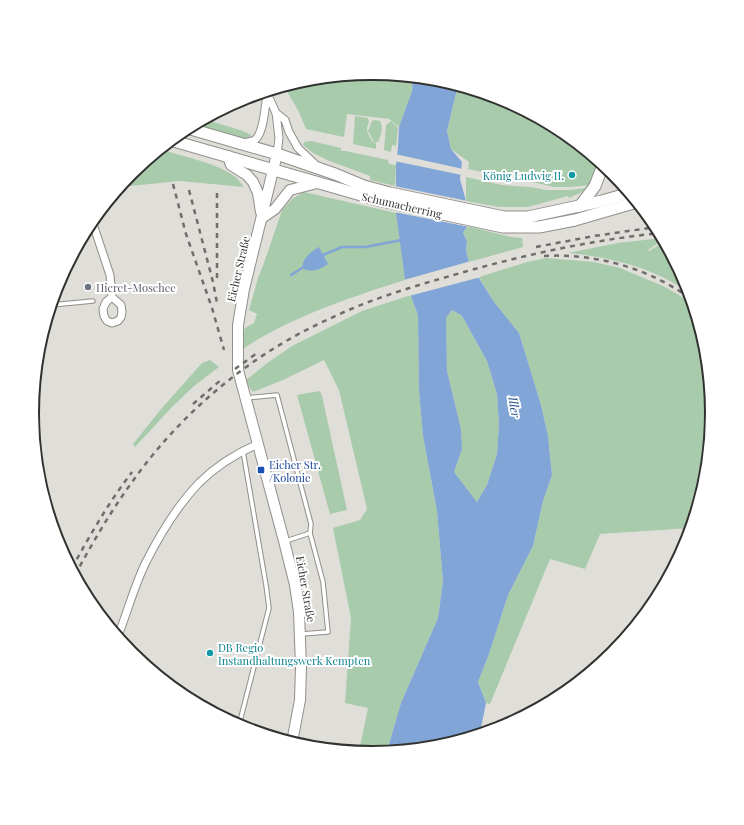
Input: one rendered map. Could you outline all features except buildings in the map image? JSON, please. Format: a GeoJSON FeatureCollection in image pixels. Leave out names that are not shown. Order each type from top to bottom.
{"type":"FeatureCollection","features":[{"type":"Feature","properties":{"kind":"main road","name":"Schumacherring"},"geometry":{"type":"LineString","coordinates":[[196,130],[277,154],[335,174],[364,186],[390,193],[504,217],[528,217],[602,201],[629,201]]}},
{"type":"Feature","properties":{"kind":"main road","name":"Schumacherring"},"geometry":{"type":"LineString","coordinates":[[178,142],[382,202],[504,227],[539,227],[575,220],[630,202]]}},
{"type":"Feature","properties":{"kind":"main road"},"geometry":{"type":"LineString","coordinates":[[575,206],[595,186],[601,171]]}},
{"type":"Feature","properties":{"kind":"street"},"geometry":{"type":"LineString","coordinates":[[268,96],[276,113],[279,138],[277,154]]}},
{"type":"Feature","properties":{"kind":"street"},"geometry":{"type":"LineString","coordinates":[[242,143],[254,140],[262,128],[266,97]]}},
{"type":"Feature","properties":{"kind":"street"},"geometry":{"type":"LineString","coordinates":[[276,113],[285,120],[289,132],[298,148],[320,169]]}},
{"type":"Feature","properties":{"kind":"street","name":"Eicher Straße"},"geometry":{"type":"LineString","coordinates":[[277,154],[248,274],[238,325],[238,370],[284,541],[296,592],[299,612],[302,667],[300,700],[293,736]]}},
{"type":"Feature","properties":{"kind":"street"},"geometry":{"type":"LineString","coordinates":[[228,156],[231,165],[247,175],[253,182],[261,204],[262,218],[275,210],[290,190],[317,183]]}},
{"type":"Feature","properties":{"kind":"street"},"geometry":{"type":"LineString","coordinates":[[94,228],[110,276],[112,297]]}},
{"type":"Feature","properties":{"kind":"street"},"geometry":{"type":"LineString","coordinates":[[120,630],[145,565],[183,502],[200,482],[220,466],[243,451],[258,444]]}},
{"type":"Feature","properties":{"kind":"lane"},"geometry":{"type":"LineString","coordinates":[[57,304],[93,301]]}},
{"type":"Feature","properties":{"kind":"lane"},"geometry":{"type":"LineString","coordinates":[[245,399],[277,395],[311,524],[310,533],[323,582],[328,632],[300,634]]}},
{"type":"Feature","properties":{"kind":"lane"},"geometry":{"type":"LineString","coordinates":[[241,718],[269,608],[243,451]]}},
{"type":"Feature","properties":{"kind":"lane"},"geometry":{"type":"LineString","coordinates":[[284,541],[310,533]]}},
{"type":"Feature","properties":{"kind":"green space"},"geometry":{"type":"Polygon","coordinates":[[[350,80],[394,80],[413,82],[412,91],[399,127],[389,119],[347,114],[344,137],[306,129],[299,112],[287,91],[329,82],[350,80]]]}},
{"type":"Feature","properties":{"kind":"green space"},"geometry":{"type":"Polygon","coordinates":[[[457,91],[458,91],[499,105],[538,124],[575,148],[598,168],[591,185],[570,187],[554,187],[519,179],[519,177],[502,172],[501,176],[468,169],[469,162],[451,149],[447,131],[457,91]]]}},
{"type":"Feature","properties":{"kind":"green space"},"geometry":{"type":"Polygon","coordinates":[[[355,116],[368,118],[368,132],[373,142],[376,143],[376,149],[353,144],[355,116]]]}},
{"type":"Feature","properties":{"kind":"green space"},"geometry":{"type":"Polygon","coordinates":[[[211,121],[251,135],[249,139],[243,140],[200,127],[211,121]]]}},
{"type":"Feature","properties":{"kind":"green space"},"geometry":{"type":"Polygon","coordinates":[[[372,121],[380,121],[382,126],[378,142],[374,142],[368,131],[372,121]]]}},
{"type":"Feature","properties":{"kind":"green space"},"geometry":{"type":"Polygon","coordinates":[[[391,121],[398,128],[396,146],[392,145],[391,152],[384,150],[386,125],[391,121]]]}},
{"type":"Feature","properties":{"kind":"green space"},"geometry":{"type":"Polygon","coordinates":[[[311,141],[341,148],[341,151],[388,160],[389,164],[396,165],[395,186],[370,180],[370,176],[327,160],[313,153],[303,145],[304,142],[311,141]]]}},
{"type":"Feature","properties":{"kind":"green space"},"geometry":{"type":"Polygon","coordinates":[[[165,151],[216,166],[235,177],[244,187],[180,181],[128,186],[152,162],[165,151]]]}},
{"type":"Feature","properties":{"kind":"green space"},"geometry":{"type":"Polygon","coordinates":[[[466,177],[502,185],[546,190],[587,188],[569,198],[568,196],[528,207],[499,207],[466,201],[466,177]]]}},
{"type":"Feature","properties":{"kind":"green space"},"geometry":{"type":"Polygon","coordinates":[[[304,192],[396,213],[405,280],[364,293],[322,309],[280,327],[243,349],[245,328],[254,323],[257,314],[249,310],[258,278],[282,210],[292,199],[304,192]]]}},
{"type":"Feature","properties":{"kind":"green space"},"geometry":{"type":"Polygon","coordinates":[[[467,226],[511,237],[522,238],[523,247],[469,262],[466,251],[467,241],[463,233],[467,226]]]}},
{"type":"Feature","properties":{"kind":"green space"},"geometry":{"type":"Polygon","coordinates":[[[656,239],[658,243],[648,250],[649,251],[659,245],[671,265],[681,287],[647,270],[632,265],[600,257],[568,253],[618,243],[656,239]]]}},
{"type":"Feature","properties":{"kind":"green space"},"geometry":{"type":"Polygon","coordinates":[[[546,258],[594,262],[620,268],[663,286],[685,299],[694,326],[702,369],[705,412],[704,434],[699,477],[694,499],[684,528],[600,534],[585,569],[550,559],[490,704],[486,703],[478,682],[489,654],[508,595],[533,546],[543,501],[552,475],[548,436],[541,405],[519,333],[494,302],[479,277],[527,262],[546,258]]]}},
{"type":"Feature","properties":{"kind":"green space"},"geometry":{"type":"Polygon","coordinates":[[[411,295],[418,315],[419,391],[423,436],[437,511],[443,581],[438,618],[401,703],[389,745],[372,746],[360,745],[368,708],[345,703],[351,618],[333,528],[360,520],[367,509],[339,390],[324,360],[283,380],[253,392],[245,381],[292,346],[362,311],[411,295]]]}},
{"type":"Feature","properties":{"kind":"green space"},"geometry":{"type":"Polygon","coordinates":[[[452,310],[462,316],[487,361],[497,394],[499,426],[497,454],[487,485],[477,502],[454,472],[462,449],[461,429],[447,371],[446,318],[452,310]]]}},
{"type":"Feature","properties":{"kind":"green space"},"geometry":{"type":"Polygon","coordinates":[[[210,360],[219,367],[194,386],[172,407],[135,447],[133,444],[162,408],[202,363],[210,360]]]}},
{"type":"Feature","properties":{"kind":"green space"},"geometry":{"type":"Polygon","coordinates":[[[320,391],[347,510],[330,514],[297,395],[320,391]]]}},
{"type":"Feature","properties":{"kind":"water","name":"Iller"},"geometry":{"type":"Polygon","coordinates":[[[413,82],[457,91],[447,131],[451,149],[462,162],[460,179],[466,201],[467,226],[463,233],[467,241],[466,251],[469,262],[494,302],[519,333],[541,405],[548,436],[552,475],[543,501],[533,546],[508,595],[489,654],[478,682],[486,703],[481,727],[437,739],[389,745],[401,703],[438,618],[443,581],[437,511],[423,436],[419,391],[418,315],[405,280],[396,213],[396,165],[399,127],[412,91],[413,82]],[[452,310],[446,318],[447,371],[461,429],[462,449],[454,472],[477,502],[487,485],[497,454],[499,425],[497,394],[487,361],[462,316],[452,310]]]}},
{"type":"Feature","properties":{"kind":"water"},"geometry":{"type":"Polygon","coordinates":[[[319,247],[328,264],[315,270],[302,268],[304,261],[308,256],[319,247]]]}},
{"type":"Feature","properties":{"kind":"pier"},"geometry":{"type":"Polygon","coordinates":[[[395,154],[463,169],[462,175],[394,161],[395,154]]]}},
{"type":"Feature","properties":{"kind":"pier"},"geometry":{"type":"Polygon","coordinates":[[[394,186],[468,201],[469,227],[394,212],[394,186]]]}},
{"type":"Feature","properties":{"kind":"pier"},"geometry":{"type":"Polygon","coordinates":[[[471,261],[481,277],[409,296],[404,280],[471,261]]]}},
{"type":"Feature","properties":{"kind":"waterway"},"geometry":{"type":"LineString","coordinates":[[323,255],[342,247],[365,247],[402,240]]}},
{"type":"Feature","properties":{"kind":"waterway"},"geometry":{"type":"LineString","coordinates":[[291,275],[302,268]]}},
{"type":"Feature","properties":{"kind":"railway"},"geometry":{"type":"LineString","coordinates":[[173,184],[186,234],[212,308],[224,350]]}},
{"type":"Feature","properties":{"kind":"railway"},"geometry":{"type":"LineString","coordinates":[[189,190],[217,303]]}},
{"type":"Feature","properties":{"kind":"railway"},"geometry":{"type":"LineString","coordinates":[[217,193],[217,283]]}},
{"type":"Feature","properties":{"kind":"railway"},"geometry":{"type":"LineString","coordinates":[[536,247],[594,236],[650,228]]}},
{"type":"Feature","properties":{"kind":"railway"},"geometry":{"type":"LineString","coordinates":[[78,569],[118,502],[154,453],[175,429],[198,407],[247,366],[301,333],[345,311],[378,298],[488,265],[561,248],[653,234]]}},
{"type":"Feature","properties":{"kind":"railway"},"geometry":{"type":"LineString","coordinates":[[544,256],[583,257],[621,265],[657,279],[683,293]]}},
{"type":"Feature","properties":{"kind":"railway"},"geometry":{"type":"LineString","coordinates":[[235,369],[257,353]]}},
{"type":"Feature","properties":{"kind":"railway"},"geometry":{"type":"LineString","coordinates":[[193,404],[222,379]]}},
{"type":"Feature","properties":{"kind":"railway"},"geometry":{"type":"LineString","coordinates":[[75,563],[115,495],[132,472]]}},
{"type":"Feature","properties":{"kind":"place","name":"König Ludwig II."},"geometry":{"type":"Point","coordinates":[572,175]}},
{"type":"Feature","properties":{"kind":"place","name":"Hicret-Moschee"},"geometry":{"type":"Point","coordinates":[88,287]}},
{"type":"Feature","properties":{"kind":"place","name":"Eicher Str. /Kolonie"},"geometry":{"type":"Point","coordinates":[261,470]}},
{"type":"Feature","properties":{"kind":"place","name":"DB Regio Instandhaltungswerk Kempten"},"geometry":{"type":"Point","coordinates":[210,653]}}]}
